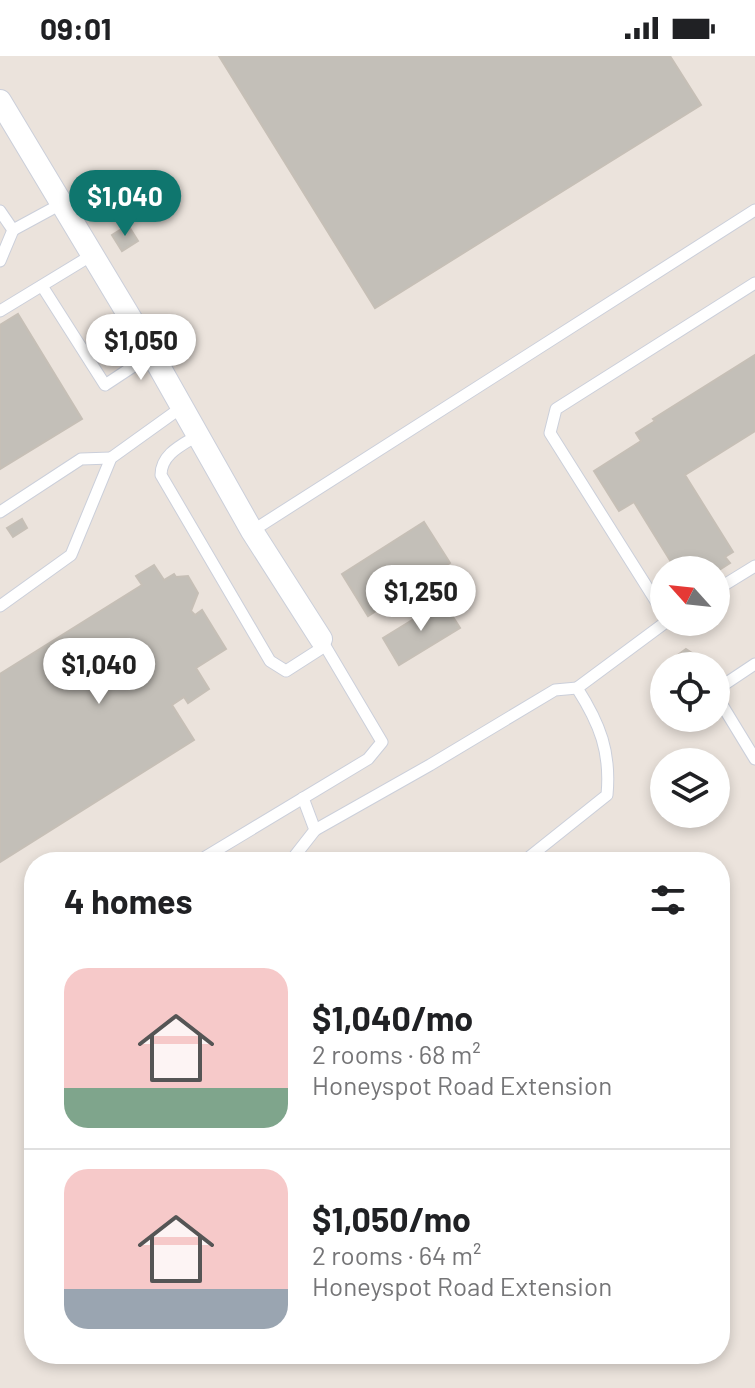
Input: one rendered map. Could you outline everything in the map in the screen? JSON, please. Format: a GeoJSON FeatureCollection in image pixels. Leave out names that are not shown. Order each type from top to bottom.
{"type":"FeatureCollection","features":[{"type":"Feature","properties":{"kind":"street"},"geometry":{"type":"LineString","coordinates":[[0,101],[152,354],[252,531],[323,642]]}},
{"type":"Feature","properties":{"kind":"lane"},"geometry":{"type":"LineString","coordinates":[[0,261],[13,230],[61,204]]}},
{"type":"Feature","properties":{"kind":"lane"},"geometry":{"type":"LineString","coordinates":[[252,531],[755,210]]}},
{"type":"Feature","properties":{"kind":"lane"},"geometry":{"type":"LineString","coordinates":[[0,211],[13,230]]}},
{"type":"Feature","properties":{"kind":"lane"},"geometry":{"type":"LineString","coordinates":[[0,311],[92,255]]}},
{"type":"Feature","properties":{"kind":"lane"},"geometry":{"type":"LineString","coordinates":[[650,592],[550,433],[556,409],[755,283]]}},
{"type":"Feature","properties":{"kind":"lane"},"geometry":{"type":"LineString","coordinates":[[42,286],[105,385],[152,354]]}},
{"type":"Feature","properties":{"kind":"lane"},"geometry":{"type":"LineString","coordinates":[[0,606],[71,555],[111,458],[182,407]]}},
{"type":"Feature","properties":{"kind":"lane"},"geometry":{"type":"LineString","coordinates":[[198,435],[168,455],[161,465],[161,475],[270,661],[286,671],[323,642],[382,742],[368,759],[214,852]]}},
{"type":"Feature","properties":{"kind":"lane"},"geometry":{"type":"LineString","coordinates":[[0,512],[81,459],[111,458]]}},
{"type":"Feature","properties":{"kind":"lane"},"geometry":{"type":"LineString","coordinates":[[730,581],[755,566]]}},
{"type":"Feature","properties":{"kind":"lane"},"geometry":{"type":"LineString","coordinates":[[298,852],[315,830],[555,690],[577,688],[650,634]]}},
{"type":"Feature","properties":{"kind":"lane"},"geometry":{"type":"LineString","coordinates":[[730,683],[755,665]]}},
{"type":"Feature","properties":{"kind":"lane"},"geometry":{"type":"LineString","coordinates":[[536,852],[607,795],[610,771],[597,719],[577,688]]}},
{"type":"Feature","properties":{"kind":"lane"},"geometry":{"type":"LineString","coordinates":[[730,717],[755,759]]}},
{"type":"Feature","properties":{"kind":"lane"},"geometry":{"type":"LineString","coordinates":[[303,798],[315,830]]}},
{"type":"Feature","properties":{"kind":"building"},"geometry":{"type":"Polygon","coordinates":[[[219,56],[670,56],[701,105],[375,308],[219,56]]]}},
{"type":"Feature","properties":{"kind":"building"},"geometry":{"type":"Polygon","coordinates":[[[128,225],[138,241],[122,251],[112,235],[128,225]]]}},
{"type":"Feature","properties":{"kind":"building"},"geometry":{"type":"Polygon","coordinates":[[[18,314],[82,419],[0,469],[0,325],[18,314]]]}},
{"type":"Feature","properties":{"kind":"building"},"geometry":{"type":"Polygon","coordinates":[[[755,355],[755,431],[685,475],[733,552],[727,556],[667,556],[634,502],[619,511],[594,471],[641,441],[636,433],[655,421],[653,419],[755,355]]]}},
{"type":"Feature","properties":{"kind":"building"},"geometry":{"type":"Polygon","coordinates":[[[22,519],[27,528],[13,537],[7,528],[22,519]]]}},
{"type":"Feature","properties":{"kind":"building"},"geometry":{"type":"Polygon","coordinates":[[[424,522],[450,563],[368,616],[342,574],[424,522]]]}},
{"type":"Feature","properties":{"kind":"building"},"geometry":{"type":"Polygon","coordinates":[[[154,565],[164,580],[174,574],[176,577],[188,576],[198,593],[191,611],[195,615],[202,610],[226,649],[196,668],[209,689],[188,703],[184,697],[172,705],[194,740],[0,862],[0,674],[142,585],[136,576],[154,565]]]}},
{"type":"Feature","properties":{"kind":"building"},"geometry":{"type":"Polygon","coordinates":[[[443,601],[460,628],[399,665],[383,638],[443,601]]]}}]}
